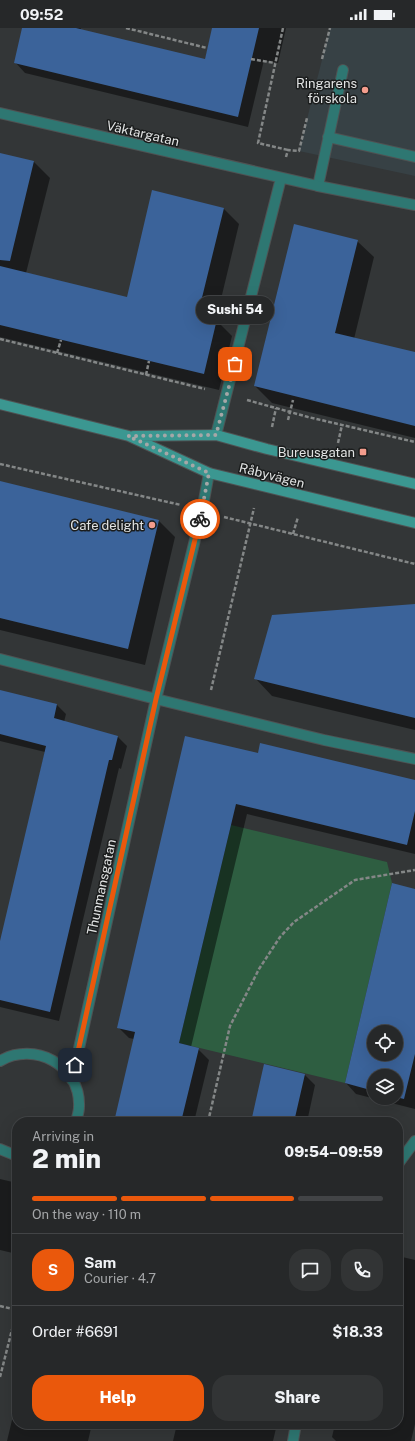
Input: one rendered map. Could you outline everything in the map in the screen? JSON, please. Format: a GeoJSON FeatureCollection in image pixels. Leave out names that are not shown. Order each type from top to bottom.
{"type":"FeatureCollection","features":[{"type":"Feature","properties":{"kind":"main road","name":"Råbyvägen"},"geometry":{"type":"LineString","coordinates":[[0,404],[128,436],[209,473],[415,523]]}},
{"type":"Feature","properties":{"kind":"main road","name":"Råbyvägen"},"geometry":{"type":"LineString","coordinates":[[128,436],[216,435],[267,449],[415,484]]}},
{"type":"Feature","properties":{"kind":"street"},"geometry":{"type":"LineString","coordinates":[[318,186],[343,70]]}},
{"type":"Feature","properties":{"kind":"street","name":"Väktargatan"},"geometry":{"type":"LineString","coordinates":[[0,113],[281,178],[415,205]]}},
{"type":"Feature","properties":{"kind":"street"},"geometry":{"type":"LineString","coordinates":[[328,137],[415,157]]}},
{"type":"Feature","properties":{"kind":"street"},"geometry":{"type":"LineString","coordinates":[[216,435],[281,178]]}},
{"type":"Feature","properties":{"kind":"street","name":"Thunmansgatan"},"geometry":{"type":"LineString","coordinates":[[72,1080],[156,699],[202,511],[209,473]]}},
{"type":"Feature","properties":{"kind":"street"},"geometry":{"type":"LineString","coordinates":[[0,658],[156,699],[324,740],[415,759]]}},
{"type":"Feature","properties":{"kind":"street"},"geometry":{"type":"LineString","coordinates":[[0,1061],[8,1056],[24,1052],[41,1055],[56,1062],[68,1073],[77,1089],[79,1106],[77,1117]]}},
{"type":"Feature","properties":{"kind":"street"},"geometry":{"type":"LineString","coordinates":[[403,1157],[415,1141]]}},
{"type":"Feature","properties":{"kind":"street"},"geometry":{"type":"LineString","coordinates":[[0,1149],[12,1154]]}},
{"type":"Feature","properties":{"kind":"street"},"geometry":{"type":"LineString","coordinates":[[292,1441],[295,1429]]}},
{"type":"Feature","properties":{"kind":"path"},"geometry":{"type":"LineString","coordinates":[[126,28],[207,48]]}},
{"type":"Feature","properties":{"kind":"path"},"geometry":{"type":"LineString","coordinates":[[283,28],[258,143],[299,151],[309,113]]}},
{"type":"Feature","properties":{"kind":"path"},"geometry":{"type":"LineString","coordinates":[[320,67],[330,28]]}},
{"type":"Feature","properties":{"kind":"path"},"geometry":{"type":"LineString","coordinates":[[251,59],[275,63]]}},
{"type":"Feature","properties":{"kind":"path"},"geometry":{"type":"LineString","coordinates":[[281,178],[288,150]]}},
{"type":"Feature","properties":{"kind":"path"},"geometry":{"type":"LineString","coordinates":[[57,353],[61,340]]}},
{"type":"Feature","properties":{"kind":"path"},"geometry":{"type":"LineString","coordinates":[[146,375],[149,361]]}},
{"type":"Feature","properties":{"kind":"path"},"geometry":{"type":"LineString","coordinates":[[288,420],[293,400]]}},
{"type":"Feature","properties":{"kind":"path"},"geometry":{"type":"LineString","coordinates":[[337,445],[342,425]]}},
{"type":"Feature","properties":{"kind":"path"},"geometry":{"type":"LineString","coordinates":[[293,534],[299,512]]}},
{"type":"Feature","properties":{"kind":"path"},"geometry":{"type":"LineString","coordinates":[[205,711],[251,523]]}},
{"type":"Feature","properties":{"kind":"path"},"geometry":{"type":"LineString","coordinates":[[209,1117],[230,1026],[258,969],[280,936],[294,922],[355,880],[415,870]]}},
{"type":"Feature","properties":{"kind":"path"},"geometry":{"type":"LineString","coordinates":[[0,1306],[12,1309]]}},
{"type":"Feature","properties":{"kind":"path"},"geometry":{"type":"LineString","coordinates":[[0,1377],[12,1330]]}},
{"type":"Feature","properties":{"kind":"shaded area","name":"Ringarens förskola"},"geometry":{"type":"Polygon","coordinates":[[[330,28],[415,28],[415,176],[299,151],[330,28]]]}},
{"type":"Feature","properties":{"kind":"green space"},"geometry":{"type":"Polygon","coordinates":[[[231,825],[387,862],[392,883],[345,1083],[179,1043],[231,825]]]}},
{"type":"Feature","properties":{"kind":"building"},"geometry":{"type":"Polygon","coordinates":[[[22,28],[76,28],[205,59],[212,28],[259,28],[238,117],[14,63],[22,28]]]}},
{"type":"Feature","properties":{"kind":"building"},"geometry":{"type":"Polygon","coordinates":[[[0,153],[34,161],[10,261],[0,260],[0,153]]]}},
{"type":"Feature","properties":{"kind":"building"},"geometry":{"type":"Polygon","coordinates":[[[152,190],[224,208],[198,314],[217,319],[204,374],[0,325],[0,266],[127,297],[152,190]]]}},
{"type":"Feature","properties":{"kind":"building"},"geometry":{"type":"Polygon","coordinates":[[[294,224],[358,240],[335,333],[415,352],[415,426],[254,386],[294,224]]]}},
{"type":"Feature","properties":{"kind":"building"},"geometry":{"type":"Polygon","coordinates":[[[0,481],[159,520],[128,649],[0,618],[0,481]]]}},
{"type":"Feature","properties":{"kind":"building"},"geometry":{"type":"Polygon","coordinates":[[[415,604],[415,718],[254,679],[272,615],[415,604]]]}},
{"type":"Feature","properties":{"kind":"building"},"geometry":{"type":"Polygon","coordinates":[[[0,690],[57,704],[54,718],[118,736],[112,760],[109,760],[50,1012],[0,1000],[0,941],[46,746],[0,734],[0,690]]]}},
{"type":"Feature","properties":{"kind":"building"},"geometry":{"type":"Polygon","coordinates":[[[185,736],[258,753],[260,743],[415,780],[415,811],[407,845],[236,804],[179,1043],[199,1048],[182,1117],[115,1117],[135,1032],[117,1028],[185,736]]]}},
{"type":"Feature","properties":{"kind":"building"},"geometry":{"type":"Polygon","coordinates":[[[392,883],[415,889],[415,1054],[404,1099],[403,1069],[367,1069],[367,1089],[345,1083],[392,883]]]}},
{"type":"Feature","properties":{"kind":"building"},"geometry":{"type":"Polygon","coordinates":[[[264,1064],[305,1074],[295,1117],[252,1117],[264,1064]]]}},
{"type":"Feature","properties":{"kind":"way so far"},"geometry":{"type":"LineString","coordinates":[[200,519],[209,473],[128,436],[216,435],[235,364]]}},
{"type":"Feature","properties":{"kind":"place","name":"Ringarens förskola"},"geometry":{"type":"Point","coordinates":[365,90]}},
{"type":"Feature","properties":{"kind":"place","name":"Sushi 54"},"geometry":{"type":"Point","coordinates":[235,364]}},
{"type":"Feature","properties":{"kind":"place","name":"Bureusgatan"},"geometry":{"type":"Point","coordinates":[363,452]}},
{"type":"Feature","properties":{"kind":"place","name":"Cafe delight"},"geometry":{"type":"Point","coordinates":[152,525]}},
{"type":"Feature","properties":{"kind":"route"},"geometry":{"type":"LineString","coordinates":[[75,1065],[156,699],[200,519]]}}]}
